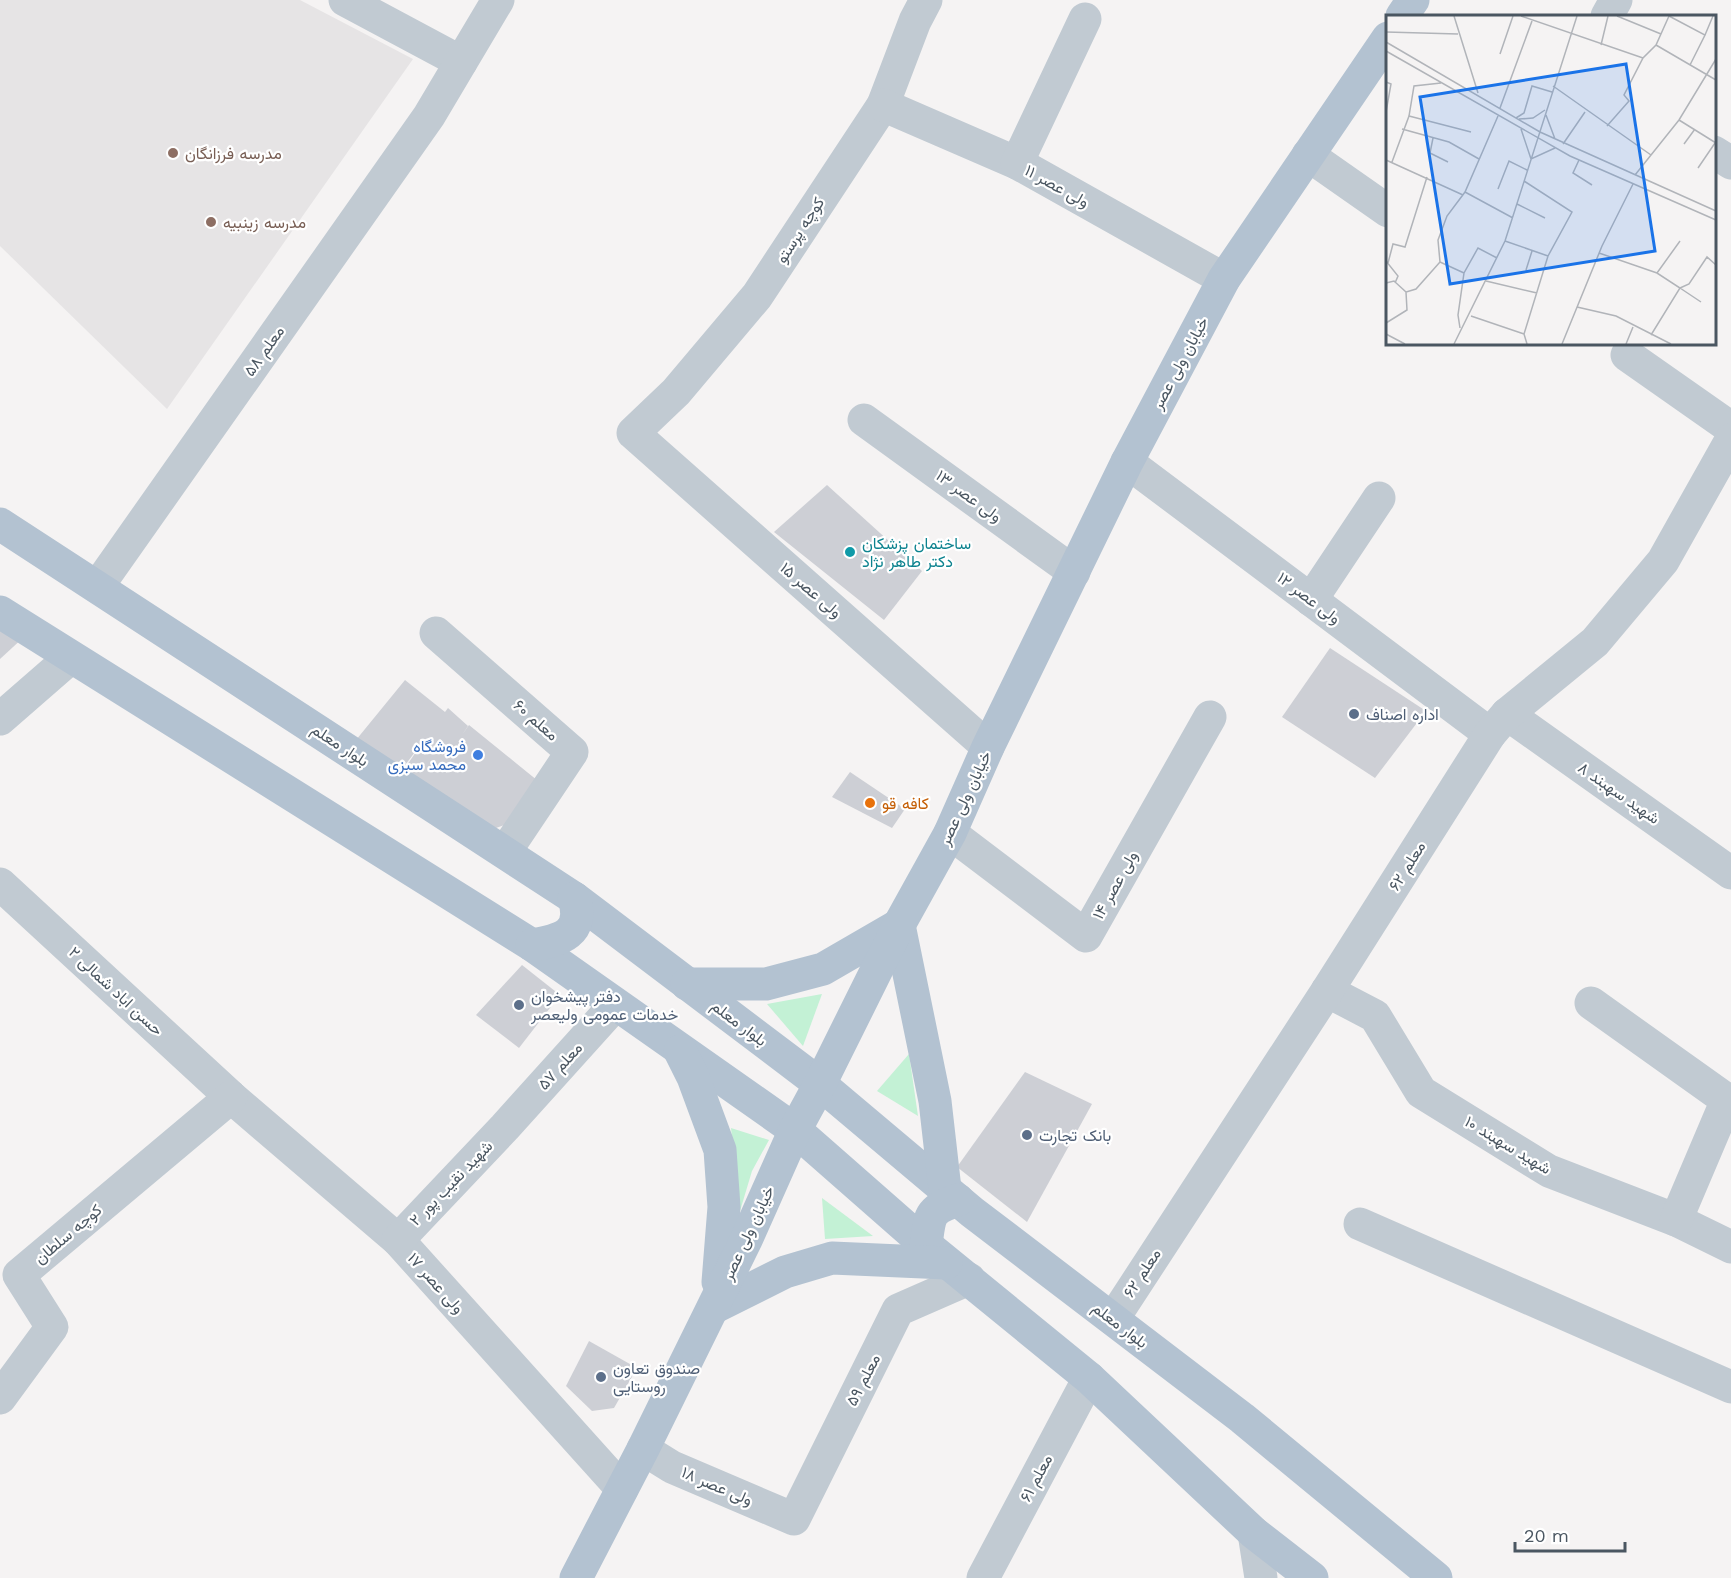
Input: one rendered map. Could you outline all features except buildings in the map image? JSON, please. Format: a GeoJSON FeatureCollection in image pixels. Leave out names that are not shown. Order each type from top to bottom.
{"type":"FeatureCollection","features":[{"type":"Feature","properties":{"kind":"main road"},"geometry":{"type":"LineString","coordinates":[[1403,15],[1413,0]]}},
{"type":"Feature","properties":{"kind":"main road","name":"خیابان ولی عصر"},"geometry":{"type":"LineString","coordinates":[[576,1578],[716,1302],[795,1130],[898,925],[950,833],[988,747],[1127,462],[1224,279],[1386,41]]}},
{"type":"Feature","properties":{"kind":"main road","name":"بلوار معلم"},"geometry":{"type":"LineString","coordinates":[[0,524],[574,898],[820,1084],[951,1194],[1242,1418],[1436,1578]]}},
{"type":"Feature","properties":{"kind":"main road"},"geometry":{"type":"LineString","coordinates":[[0,612],[70,658],[532,945],[795,1130],[947,1262],[1089,1377],[1254,1533],[1312,1578]]}},
{"type":"Feature","properties":{"kind":"main road"},"geometry":{"type":"LineString","coordinates":[[532,945],[558,940],[569,934],[576,923],[578,910],[574,898]]}},
{"type":"Feature","properties":{"kind":"main road"},"geometry":{"type":"LineString","coordinates":[[687,984],[766,984],[823,969],[898,925],[935,1101],[951,1194],[930,1216],[947,1262]]}},
{"type":"Feature","properties":{"kind":"main road"},"geometry":{"type":"LineString","coordinates":[[679,1050],[693,1077],[720,1150],[724,1207],[716,1307],[785,1272],[832,1258],[947,1262]]}},
{"type":"Feature","properties":{"kind":"street"},"geometry":{"type":"LineString","coordinates":[[345,0],[461,62]]}},
{"type":"Feature","properties":{"kind":"street","name":"معلم ۵۸"},"geometry":{"type":"LineString","coordinates":[[98,586],[429,116],[498,0]]}},
{"type":"Feature","properties":{"kind":"street","name":"کوچه پرستو"},"geometry":{"type":"LineString","coordinates":[[633,433],[676,392],[757,296],[883,105],[915,21],[926,0]]}},
{"type":"Feature","properties":{"kind":"street"},"geometry":{"type":"LineString","coordinates":[[1608,15],[1616,0]]}},
{"type":"Feature","properties":{"kind":"street"},"geometry":{"type":"LineString","coordinates":[[1017,163],[1085,20]]}},
{"type":"Feature","properties":{"kind":"street","name":"ولی عصر ۱۱"},"geometry":{"type":"LineString","coordinates":[[883,105],[1017,163],[1224,279]]}},
{"type":"Feature","properties":{"kind":"street"},"geometry":{"type":"LineString","coordinates":[[1716,153],[1731,163]]}},
{"type":"Feature","properties":{"kind":"street"},"geometry":{"type":"LineString","coordinates":[[1308,155],[1386,210]]}},
{"type":"Feature","properties":{"kind":"street"},"geometry":{"type":"LineString","coordinates":[[1627,355],[1731,428]]}},
{"type":"Feature","properties":{"kind":"street","name":"ولی عصر ۱۳"},"geometry":{"type":"LineString","coordinates":[[864,420],[1074,572]]}},
{"type":"Feature","properties":{"kind":"street","name":"ولی عصر ۱۵"},"geometry":{"type":"LineString","coordinates":[[633,433],[988,747]]}},
{"type":"Feature","properties":{"kind":"street","name":"معلم ۶۲"},"geometry":{"type":"LineString","coordinates":[[1113,1319],[1498,724],[1595,642],[1663,561],[1731,440]]}},
{"type":"Feature","properties":{"kind":"street","name":"ولی عصر ۱۲"},"geometry":{"type":"LineString","coordinates":[[1127,462],[1311,600],[1498,724]]}},
{"type":"Feature","properties":{"kind":"street"},"geometry":{"type":"LineString","coordinates":[[1311,600],[1378,498]]}},
{"type":"Feature","properties":{"kind":"street","name":"معلم ۶۰"},"geometry":{"type":"LineString","coordinates":[[436,633],[572,752],[505,852]]}},
{"type":"Feature","properties":{"kind":"street"},"geometry":{"type":"LineString","coordinates":[[0,719],[70,658]]}},
{"type":"Feature","properties":{"kind":"street","name":"ولی عصر ۱۴"},"geometry":{"type":"LineString","coordinates":[[950,833],[1086,936],[1209,717]]}},
{"type":"Feature","properties":{"kind":"street","name":"شهید سهبند ۸"},"geometry":{"type":"LineString","coordinates":[[1498,724],[1731,873]]}},
{"type":"Feature","properties":{"kind":"street","name":"حسن اباد شمالی ۲"},"geometry":{"type":"LineString","coordinates":[[0,884],[231,1097]]}},
{"type":"Feature","properties":{"kind":"street","name":"شهید سهبند ۱۰"},"geometry":{"type":"LineString","coordinates":[[1327,991],[1375,1016],[1420,1092],[1549,1171],[1676,1220],[1731,1247]]}},
{"type":"Feature","properties":{"kind":"street"},"geometry":{"type":"LineString","coordinates":[[1591,1003],[1727,1100],[1676,1220]]}},
{"type":"Feature","properties":{"kind":"street","name":"معلم ۵۷"},"geometry":{"type":"LineString","coordinates":[[505,1127],[615,1005]]}},
{"type":"Feature","properties":{"kind":"street","name":"ولی عصر ۱۷"},"geometry":{"type":"LineString","coordinates":[[231,1097],[398,1240],[622,1489]]}},
{"type":"Feature","properties":{"kind":"street","name":"کوچه سلطان"},"geometry":{"type":"LineString","coordinates":[[0,1398],[52,1327],[19,1275],[231,1097]]}},
{"type":"Feature","properties":{"kind":"street","name":"شهید نقیب پور ۲"},"geometry":{"type":"LineString","coordinates":[[398,1240],[505,1127]]}},
{"type":"Feature","properties":{"kind":"street"},"geometry":{"type":"LineString","coordinates":[[1360,1224],[1731,1387]]}},
{"type":"Feature","properties":{"kind":"street","name":"معلم ۵۹"},"geometry":{"type":"LineString","coordinates":[[794,1519],[898,1310],[947,1262]]}},
{"type":"Feature","properties":{"kind":"street","name":"معلم ۶۱"},"geometry":{"type":"LineString","coordinates":[[983,1578],[1089,1377]]}},
{"type":"Feature","properties":{"kind":"street","name":"ولی عصر ۱۸"},"geometry":{"type":"LineString","coordinates":[[643,1449],[672,1467],[794,1519]]}},
{"type":"Feature","properties":{"kind":"street"},"geometry":{"type":"LineString","coordinates":[[1254,1533],[1262,1578]]}},
{"type":"Feature","properties":{"kind":"shaded area","name":"مدرسه فرزانگان"},"geometry":{"type":"Polygon","coordinates":[[[0,0],[300,0],[413,59],[167,409],[0,246],[0,0]]]}},
{"type":"Feature","properties":{"kind":"green space"},"geometry":{"type":"Polygon","coordinates":[[[822,994],[803,1046],[767,1004],[822,994]]]}},
{"type":"Feature","properties":{"kind":"green space"},"geometry":{"type":"Polygon","coordinates":[[[909,1054],[918,1116],[877,1091],[909,1054]]]}},
{"type":"Feature","properties":{"kind":"green space"},"geometry":{"type":"Polygon","coordinates":[[[731,1128],[769,1140],[752,1171],[740,1211],[731,1128]]]}},
{"type":"Feature","properties":{"kind":"green space"},"geometry":{"type":"Polygon","coordinates":[[[822,1198],[873,1236],[825,1239],[822,1198]]]}},
{"type":"Feature","properties":{"kind":"place","name":"مدرسه فرزانگان"},"geometry":{"type":"Point","coordinates":[173,153]}},
{"type":"Feature","properties":{"kind":"place","name":"مدرسه زینبیه"},"geometry":{"type":"Point","coordinates":[211,222]}},
{"type":"Feature","properties":{"kind":"place","name":"ساختمان پزشکان دکتر طاهر نژاد"},"geometry":{"type":"Point","coordinates":[850,552]}},
{"type":"Feature","properties":{"kind":"place","name":"اداره اصناف"},"geometry":{"type":"Point","coordinates":[1354,714]}},
{"type":"Feature","properties":{"kind":"place","name":"فروشگاه محمد سبزی"},"geometry":{"type":"Point","coordinates":[478,755]}},
{"type":"Feature","properties":{"kind":"place","name":"کافه قو"},"geometry":{"type":"Point","coordinates":[870,803]}},
{"type":"Feature","properties":{"kind":"place","name":"دفتر پیشخوان خدمات عمومی ولیعصر"},"geometry":{"type":"Point","coordinates":[519,1005]}},
{"type":"Feature","properties":{"kind":"place","name":"بانک تجارت"},"geometry":{"type":"Point","coordinates":[1027,1135]}},
{"type":"Feature","properties":{"kind":"place","name":"صندوق تعاون روستایی"},"geometry":{"type":"Point","coordinates":[601,1377]}}]}
